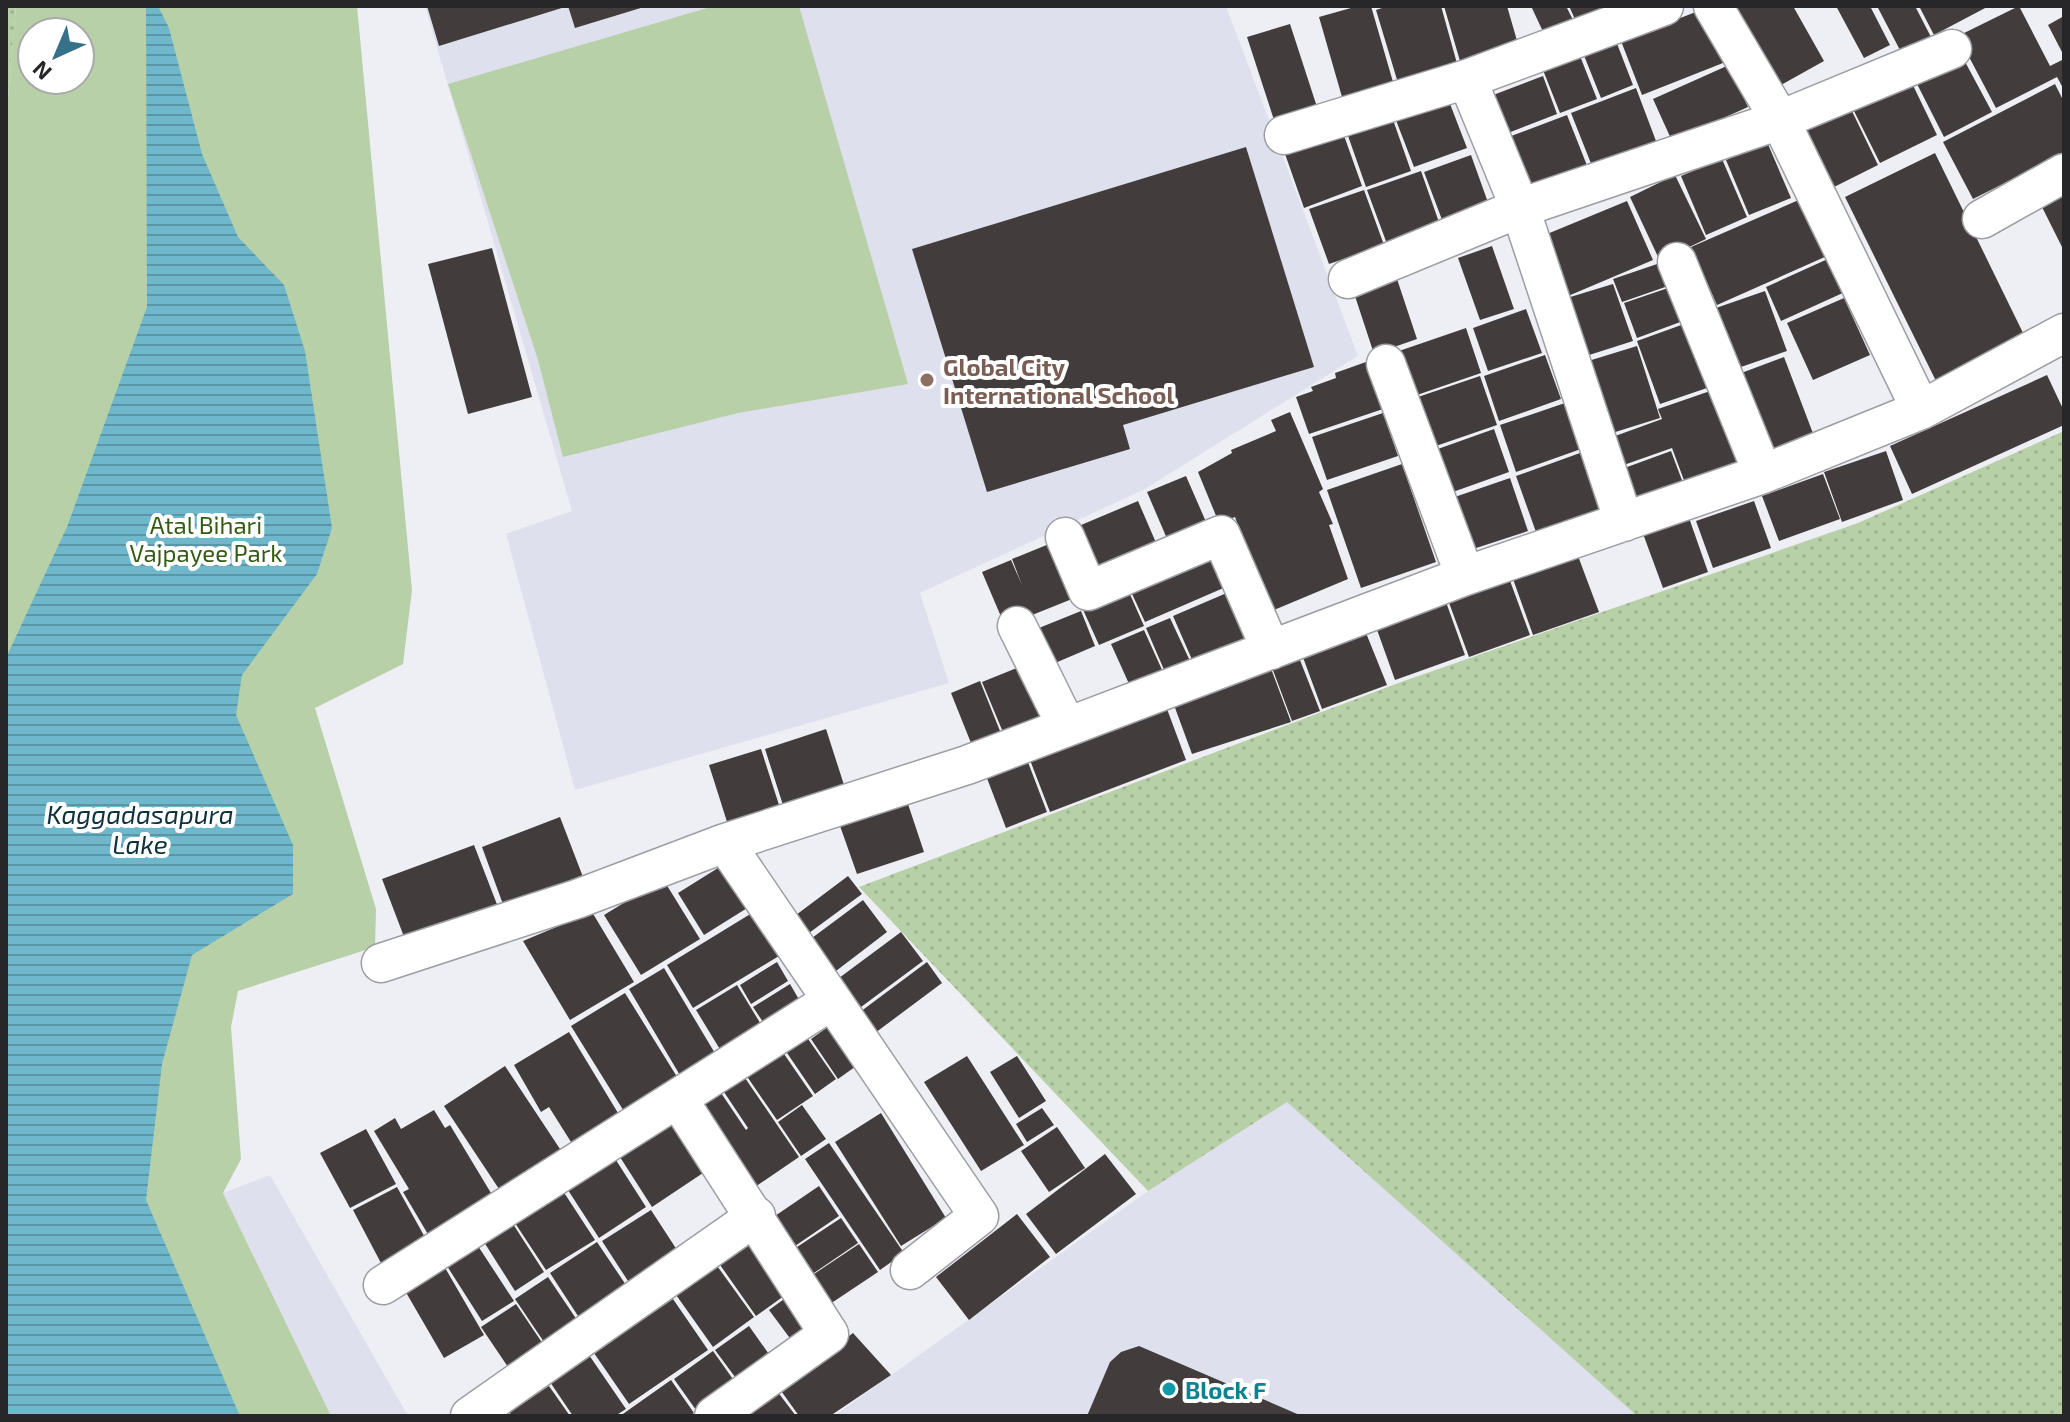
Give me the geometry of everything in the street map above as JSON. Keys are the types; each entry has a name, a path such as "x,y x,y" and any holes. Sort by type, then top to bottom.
{"street":[{"path":"1284,135 1467,79 1664,6"},
{"path":"1713,6 1780,120 1921,410"},
{"path":"1348,279 1520,208 1780,120 1952,49"},
{"path":"1467,79 1520,208 1624,522"},
{"path":"1982,219 2064,173"},
{"path":"1677,262 1763,474"},
{"path":"381,963 577,899 725,843 967,765 1465,576 1763,474 1921,410 2064,333"},
{"path":"1386,364 1465,576"},
{"path":"1065,537 1088,591 1221,535 1271,650"},
{"path":"1017,626 1067,727"},
{"path":"725,843 979,1216 910,1270"},
{"path":"383,1285 831,1001"},
{"path":"678,1099 829,1334 714,1416"},
{"path":"470,1416 756,1216"}],"shaded area":[{"name":"Global City International School","path":"425,6 1226,6 1358,356 1145,489 920,593 949,683 575,790 506,534 572,511"},
{"path":"1287,1101 1637,1416 834,1416 1148,1191"},
{"path":"270,1175 408,1416 331,1416 223,1193"}],"green space":[{"path":"6,6 16,6 6,122"},
{"name":"Atal Bihari Vajpayee Park","path":"16,6 357,6 412,590 403,664 315,708 376,909 375,947 238,991 231,1027 241,1159 223,1193 331,1416 6,1416 6,122"},
{"path":"714,6 799,6 908,384 738,413 563,457 538,360 448,84"},
{"path":"2064,431 2064,1416 1637,1416 1287,1102 1148,1191 859,887 1401,682 1858,523"}],"water":[{"name":"Kaggadasapura Lake","path":"146,6 158,6 169,28 202,154 238,237 284,285 305,351 332,528 317,574 242,675 236,715 293,845 293,894 192,955 162,1064 146,1200 240,1416 6,1416 6,658 67,527 147,307"}],"building":[{"path":"427,6 565,6 565,7 439,46"},
{"path":"568,6 644,6 644,7 575,28"},
{"path":"1358,6 1371,6 1393,82 1342,97 1319,17"},
{"path":"1388,6 1441,6 1458,67 1398,83 1376,10"},
{"path":"1444,6 1507,6 1520,51 1462,68"},
{"path":"1531,6 1566,6 1575,24 1546,38"},
{"path":"1569,6 1622,6 1578,26"},
{"path":"1736,6 1793,6 1824,61 1781,85"},
{"path":"1836,6 1870,6 1890,45 1864,58"},
{"path":"1877,6 1915,6 1931,37 1901,52"},
{"path":"1919,6 1989,6 1934,35"},
{"path":"2019,6 2050,66 2064,59 2064,90 2057,77 1996,108 1958,36"},
{"path":"1706,8 1728,61 1642,95 1621,41"},
{"path":"2064,16 2064,56 2048,25"},
{"path":"1290,24 1317,107 1274,120 1247,37"},
{"path":"1616,41 1633,85 1601,98 1583,53"},
{"path":"1580,56 1597,99 1560,113 1543,70"},
{"path":"1963,58 1992,112 1944,137 1916,82"},
{"path":"1729,65 1748,107 1672,141 1653,99"},
{"path":"1543,76 1557,114 1503,135 1488,97"},
{"path":"1909,77 1937,135 1880,163 1851,105"},
{"path":"2055,84 2064,102 2064,153 1973,199 1943,142"},
{"path":"1636,88 1656,141 1592,166 1571,113"},
{"path":"1447,96 1467,148 1414,167 1394,115"},
{"path":"1849,105 1878,165 1832,188 1802,128"},
{"path":"1567,115 1588,168 1523,193 1503,139"},
{"path":"1392,117 1411,171 1366,187 1347,133"},
{"path":"1342,130 1362,186 1304,208 1284,151"},
{"path":"1767,142 1791,198 1749,215 1726,160"},
{"path":"1246,147 1314,367 1123,425 1130,449 987,492 912,249"},
{"path":"1935,153 2026,339 1937,383 1845,197"},
{"path":"1471,155 1490,208 1444,225 1424,172"},
{"path":"1722,159 1747,217 1706,235 1681,176"},
{"path":"1421,171 1440,225 1387,244 1367,190"},
{"path":"1675,175 1706,239 1660,261 1630,197"},
{"path":"2064,187 2064,251 2038,199"},
{"path":"1364,190 1384,245 1329,264 1309,209"},
{"path":"1801,199 1827,256 1717,305 1691,247"},
{"path":"1627,201 1653,260 1561,299 1535,239"},
{"path":"1492,246 1514,309 1480,320 1458,258"},
{"path":"492,248 532,397 468,414 428,264"},
{"path":"1830,258 1845,292 1781,321 1766,287"},
{"path":"1663,262 1671,285 1622,302 1613,279"},
{"path":"1396,276 1417,339 1374,354 1353,290"},
{"path":"1613,284 1633,341 1586,356 1567,298"},
{"path":"1671,287 1683,321 1637,338 1624,303"},
{"path":"1765,291 1787,351 1738,368 1716,308"},
{"path":"1844,298 1870,355 1813,380 1787,323"},
{"path":"1526,309 1542,353 1488,371 1473,328"},
{"path":"1684,324 1707,388 1660,404 1637,341"},
{"path":"1466,328 1481,373 1414,396 1399,351"},
{"path":"1637,346 1660,418 1609,434 1585,362"},
{"path":"1545,355 1561,399 1499,421 1484,376"},
{"path":"1784,357 1814,436 1767,454 1736,375"},
{"path":"1366,362 1383,409 1309,434 1296,397 1313,391 1311,387 1336,378 1335,373"},
{"path":"2047,375 2064,411 2064,425 1912,494 1890,446"},
{"path":"1480,376 1497,425 1433,447 1415,398"},
{"path":"1713,390 1739,464 1685,483 1672,448 1618,467 1607,439 1662,419 1658,409"},
{"path":"1565,403 1581,449 1516,472 1500,425"},
{"path":"1290,412 1323,489 1319,492 1333,524 1329,525 1348,579 1274,610 1253,559 1246,562 1232,531 1239,528 1235,517 1219,523 1198,472 1232,453 1231,450 1276,431 1271,420"},
{"path":"1383,413 1398,456 1327,480 1312,437"},
{"path":"1494,429 1509,472 1450,493 1435,450"},
{"path":"1671,451 1683,483 1631,502 1619,470"},
{"path":"1886,451 1903,500 1842,522 1824,472"},
{"path":"1580,453 1600,510 1536,532 1516,476"},
{"path":"1402,464 1436,562 1361,588 1327,490"},
{"path":"1823,474 1840,519 1779,541 1762,496"},
{"path":"1186,476 1210,531 1171,548 1147,492"},
{"path":"1510,478 1528,531 1467,551 1449,499"},
{"path":"1138,501 1160,552 1097,579 1074,528"},
{"path":"1754,501 1771,548 1713,568 1696,521"},
{"path":"1688,515 1708,572 1663,588 1642,531"},
{"path":"1049,544 1072,599 1005,626 982,572 1011,560 1022,585 1012,559"},
{"path":"1217,544 1235,583 1145,622 1127,583"},
{"path":"1578,556 1599,612 1533,635 1513,579"},
{"path":"1509,578 1530,635 1469,657 1448,600"},
{"path":"1125,583 1144,626 1099,645 1080,603"},
{"path":"1236,589 1256,635 1193,662 1173,616"},
{"path":"1446,602 1465,655 1395,680 1376,627"},
{"path":"1081,611 1095,646 1048,666 1034,630"},
{"path":"1170,618 1190,661 1165,672 1146,628"},
{"path":"1364,628 1387,685 1322,709 1301,652"},
{"path":"1144,630 1163,672 1130,686 1111,644"},
{"path":"1298,655 1320,711 1292,721 1271,665"},
{"path":"1024,665 1046,721 1005,737 982,682"},
{"path":"1270,666 1291,722 1192,754 1174,705"},
{"path":"980,681 1002,736 973,748 951,693"},
{"path":"1167,709 1186,760 1050,812 1030,760"},
{"path":"826,729 844,785 783,805 765,749"},
{"path":"761,749 780,808 728,825 709,765"},
{"path":"1026,757 1047,812 1006,828 985,773"},
{"path":"907,801 924,852 857,874 839,823"},
{"path":"560,817 583,877 504,907 482,847"},
{"path":"474,845 498,907 406,942 382,879"},
{"path":"726,863 752,905 704,935 678,893"},
{"path":"848,876 862,894 809,933 796,915"},
{"path":"663,879 700,939 641,975 604,915"},
{"path":"863,900 887,932 836,971 812,938"},
{"path":"592,912 634,982 570,1020 523,941"},
{"path":"752,913 779,956 693,1008 667,965"},
{"path":"901,932 923,961 857,1010 835,981"},
{"path":"777,962 788,981 751,1004 740,985"},
{"path":"927,962 942,983 875,1033 860,1012"},
{"path":"664,968 716,1055 681,1077 629,989"},
{"path":"790,984 801,1003 765,1025 753,1007"},
{"path":"737,985 762,1026 721,1051 696,1010"},
{"path":"625,993 679,1080 625,1113 571,1026"},
{"path":"832,1024 859,1064 838,1079 811,1039"},
{"path":"569,1032 618,1113 571,1142 549,1107 541,1112 514,1065"},
{"path":"806,1036 836,1079 815,1094 785,1050"},
{"path":"782,1051 813,1096 777,1120 746,1075"},
{"path":"967,1056 1024,1145 981,1171 924,1082"},
{"path":"1017,1056 1046,1101 1019,1118 990,1072"},
{"path":"505,1066 562,1152 501,1192 444,1106"},
{"path":"743,1075 799,1157 755,1187 699,1103 719,1090 746,1130 748,1128 722,1089"},
{"path":"802,1105 826,1139 801,1156 778,1122"},
{"path":"1042,1108 1054,1125 1027,1142 1016,1124"},
{"path":"434,1110 445,1128 450,1125 494,1198 429,1236 403,1192 409,1189 374,1131 395,1118 401,1129"},
{"path":"881,1113 946,1218 901,1246 835,1142"},
{"path":"672,1119 706,1171 652,1207 618,1154"},
{"path":"1057,1127 1085,1168 1049,1192 1021,1151"},
{"path":"366,1129 396,1184 350,1208 320,1153"},
{"path":"829,1143 904,1253 880,1270 805,1159"},
{"path":"1105,1154 1136,1194 1056,1254 1026,1214"},
{"path":"614,1157 646,1207 599,1238 566,1187"},
{"path":"819,1186 839,1216 792,1248 772,1218"},
{"path":"397,1187 427,1241 382,1265 353,1210"},
{"path":"563,1191 595,1240 546,1270 515,1223"},
{"path":"651,1210 677,1250 628,1281 602,1241"},
{"path":"1017,1214 1050,1257 969,1320 936,1277"},
{"path":"841,1218 858,1243 811,1275 794,1249"},
{"path":"513,1224 544,1272 515,1291 484,1242"},
{"path":"757,1234 795,1288 756,1316 718,1262"},
{"path":"597,1242 626,1285 578,1316 550,1273"},
{"path":"859,1244 878,1272 830,1304 811,1276"},
{"path":"478,1246 514,1301 482,1321 447,1266"},
{"path":"715,1263 754,1317 713,1347 674,1292"},
{"path":"444,1266 484,1335 444,1358 404,1289"},
{"path":"548,1277 577,1320 544,1342 515,1299"},
{"path":"791,1294 814,1324 792,1341 769,1310"},
{"path":"673,1299 708,1350 629,1404 594,1353"},
{"path":"516,1304 543,1344 508,1367 481,1327"},
{"path":"749,1326 771,1357 738,1381 715,1350"},
{"path":"853,1333 891,1375 830,1416 799,1416 779,1388"},
{"name":"Block F","path":"1139,1346 1302,1416 1087,1416 1110,1362 1121,1352"},
{"path":"713,1351 735,1382 696,1410 674,1379"},
{"path":"589,1355 626,1409 615,1416 573,1416 550,1382"},
{"path":"671,1380 694,1413 689,1416 620,1416"},
{"path":"549,1386 570,1416 512,1416 509,1412"},
{"path":"777,1391 796,1416 743,1416"}],"place":[{"name":"Global City International School","path":"927,380"},
{"name":"Block F","path":"1169,1389"}]}
